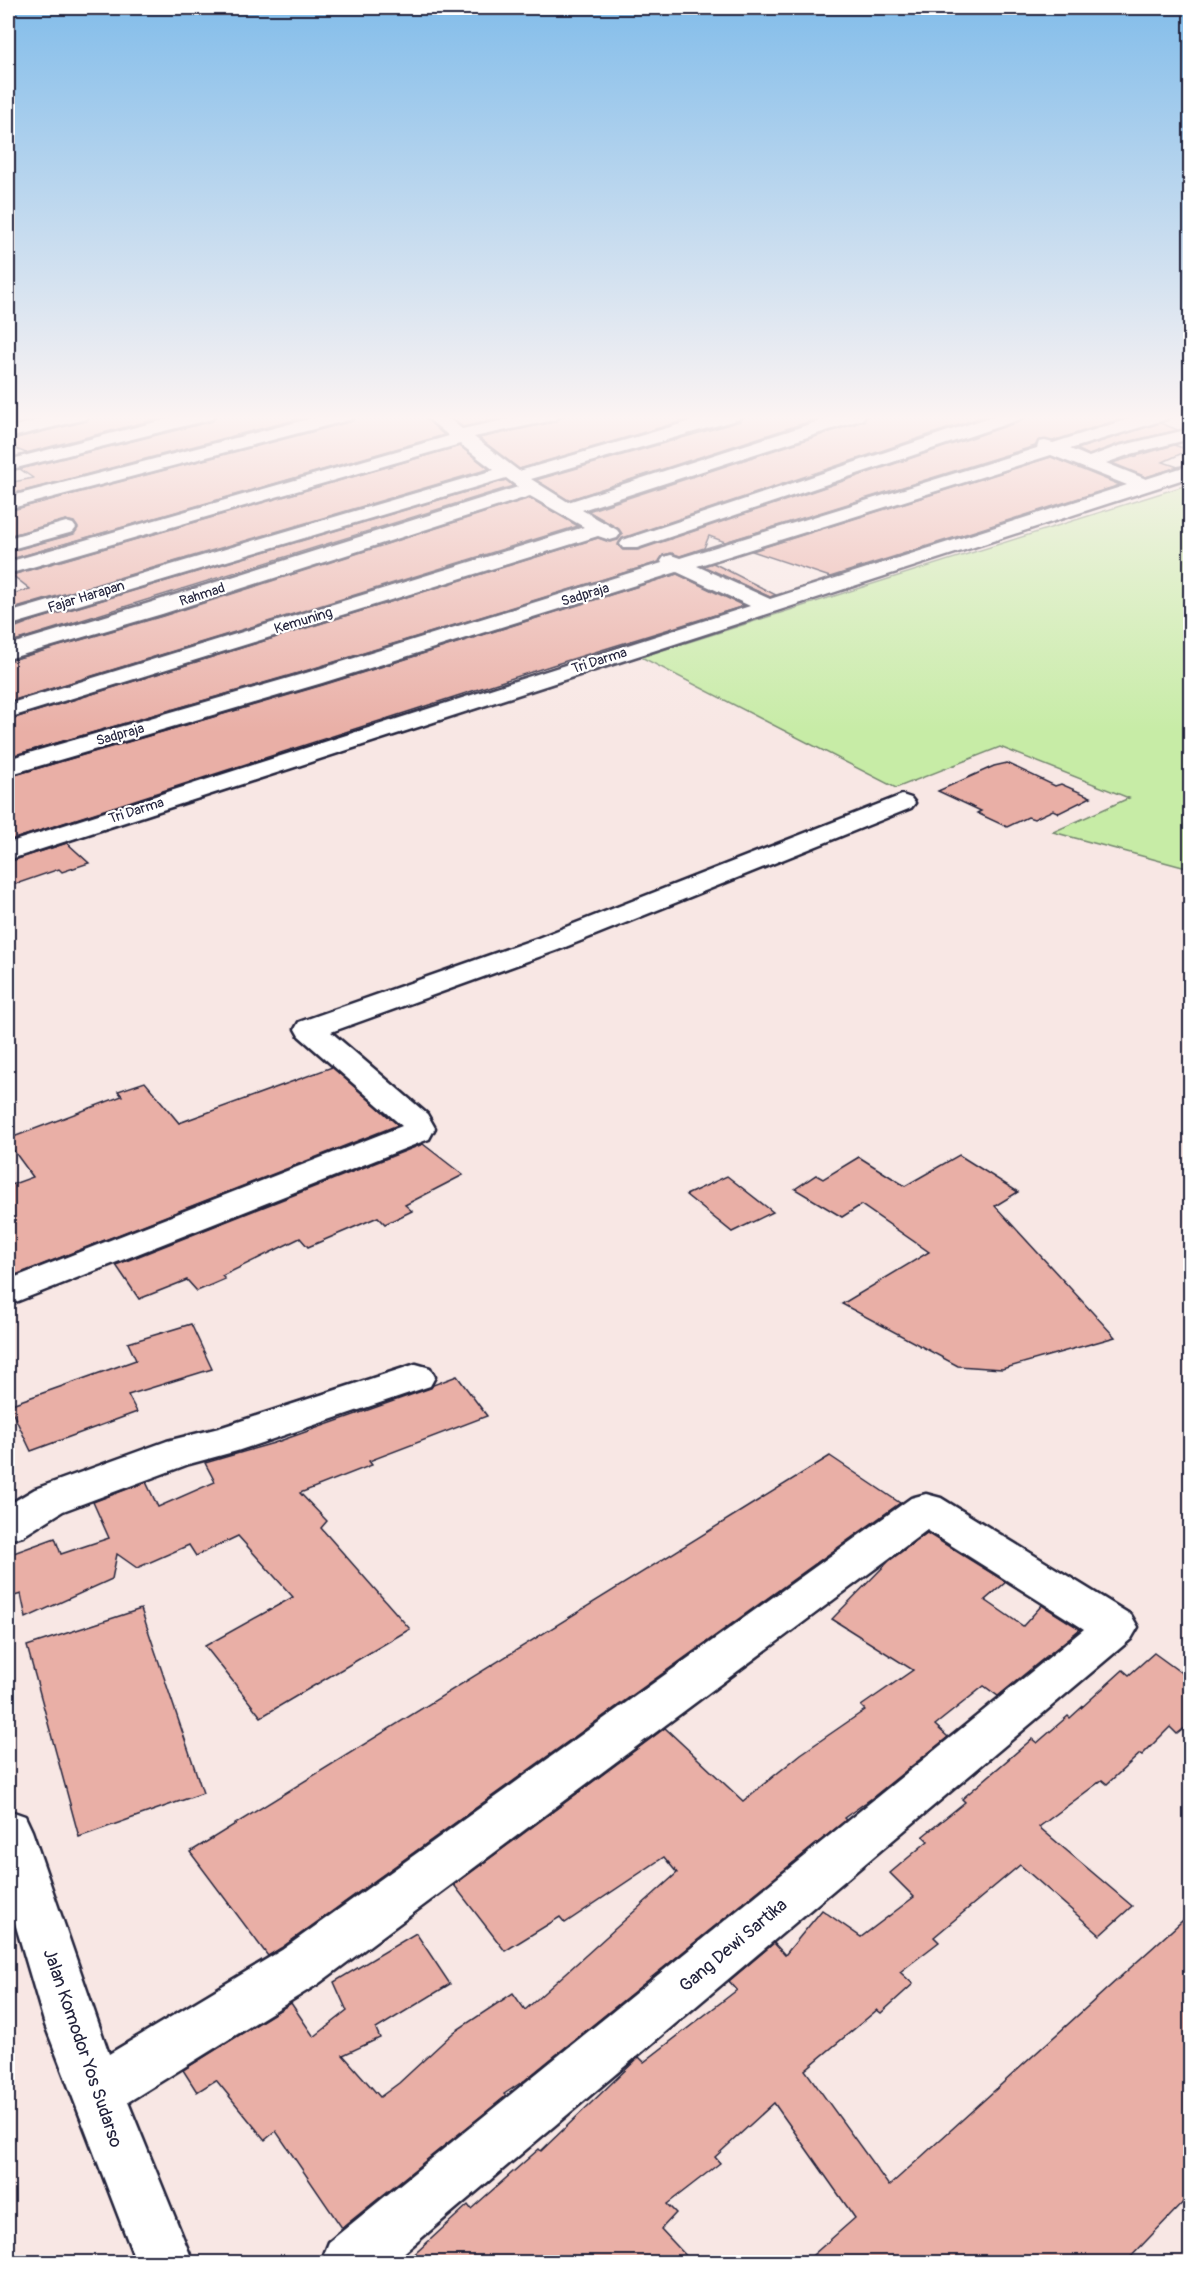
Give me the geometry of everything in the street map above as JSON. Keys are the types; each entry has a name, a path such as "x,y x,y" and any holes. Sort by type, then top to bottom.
{"street":[{"path":"8,568 157,521"},
{"name":"Fajar Harapan","path":"8,620 368,521"},
{"name":"Rahmad","path":"8,652 153,609 402,521"},
{"path":"584,521 599,530 767,606"},
{"path":"630,544 696,521"},
{"name":"Sadpraja","path":"8,766 314,678 822,521"},
{"name":"Tri Darma","path":"8,852 1032,521"},
{"path":"8,544 86,522"},
{"name":"Kemuning","path":"8,711 599,530"},
{"path":"8,1293 417,1132 419,1128 415,1121 310,1029 548,944 902,803"},
{"path":"8,1524 49,1500 181,1451 223,1442 416,1377"},
{"name":"Gang Dewi Sartika","path":"96,2091 300,1967 926,1509 1116,1627 349,2262"},
{"name":"Jalan Komodor Yos Sudarso","path":"8,1831 35,1907 71,2025 164,2262"}],"green space":[{"path":"1073,521 1190,521 1190,869 1053,832 1129,798 1000,747 896,788 641,657"}],"building":[{"path":"8,521 62,521 8,536"},
{"path":"69,521 144,521 8,560 8,552 74,534 78,528 74,522"},
{"path":"200,521 312,521 13,609 8,606 8,595 30,589 12,575"},
{"path":"368,521 401,521 8,643 8,630"},
{"path":"459,521 569,521 578,526 8,702 8,661 163,616"},
{"path":"605,521 673,521 622,538 618,545 623,550 638,550 725,521 793,521 725,542 709,536 704,548 680,556 672,553 663,555 659,562 305,671 8,757 8,720 598,538 609,542 618,540 622,534 619,529"},
{"path":"848,521 1007,521 830,577 752,551"},
{"path":"713,563 776,595 770,597 703,566"},
{"path":"677,574 744,606 553,665 8,841 8,777 323,685"},
{"path":"1007,763 1055,786 1061,784 1091,797 1059,813 1053,810 1034,819 1028,817 1007,827 977,813 981,811 938,791 994,766"},
{"path":"67,843 89,863 62,872 59,869 16,884 8,876 8,862"},
{"path":"332,1067 398,1125 8,1278 8,1186 33,1177 8,1143 8,1139 122,1096 118,1091 145,1082 179,1123"},
{"path":"423,1144 463,1175 405,1205 412,1211 385,1224 378,1217 308,1247 300,1238 222,1276 225,1279 197,1291 187,1280 139,1299 116,1265"},
{"path":"959,1155 1018,1192 995,1206 1115,1337 1002,1369 958,1366 842,1304 929,1252 861,1205 842,1217 795,1189 816,1175 823,1179 859,1157 905,1186"},
{"path":"727,1176 773,1212 732,1232 686,1195"},
{"path":"191,1324 212,1369 128,1395 137,1412 31,1451 9,1405 136,1360 128,1343"},
{"path":"457,1376 487,1416 369,1461 372,1465 300,1493 327,1521 321,1528 410,1629 261,1717 205,1646 293,1597 238,1536 196,1556 189,1545 137,1568 117,1554 112,1579 26,1618 21,1594 8,1598 8,1555 55,1538 61,1554 109,1538 93,1502 146,1482 158,1507 215,1482 205,1463 274,1443 431,1388 433,1385"},
{"path":"830,1456 900,1503 281,1948 268,1956 190,1852"},
{"path":"927,1533 1006,1582 985,1600 1023,1626 1042,1605 1080,1629 998,1696 984,1686 935,1725 948,1737 844,1818 846,1820 525,2080 504,2094 506,2096 342,2228 276,2131 265,2140 216,2080 197,2092 183,2070 291,2003 314,2037 347,2011 334,1982 416,1933 450,1984 376,2029 380,2038 343,2055 380,2097 399,2083 454,2032 513,1993 525,2010 677,1873 664,1857 565,1923 560,1917 505,1951 454,1885 665,1728 743,1801 801,1754 865,1710 861,1706 913,1670 832,1619 889,1561"},
{"path":"141,1609 203,1793 79,1837 27,1646"},
{"path":"1154,1653 1191,1680 1191,1723 1177,1734 1170,1727 1142,1755 1140,1754 1107,1784 1102,1780 1039,1827 1132,1906 1100,1935 1020,1865 934,1937 939,1942 900,1972 913,1984 881,2013 877,2010 805,2070 889,2186 1191,1913 1191,2194 1126,2262 805,2262 855,2218 774,2103 715,2157 720,2163 667,2204 676,2213 661,2229 692,2262 406,2262 468,2205 471,2209 539,2149 541,2151 639,2057 644,2062 737,1990 729,1981 774,1943 785,1955 822,1910 861,1937 914,1897 890,1873 928,1841 923,1836 965,1802 962,1799 1032,1739 1037,1743 1068,1716 1070,1718 1123,1670 1129,1675"}]}
